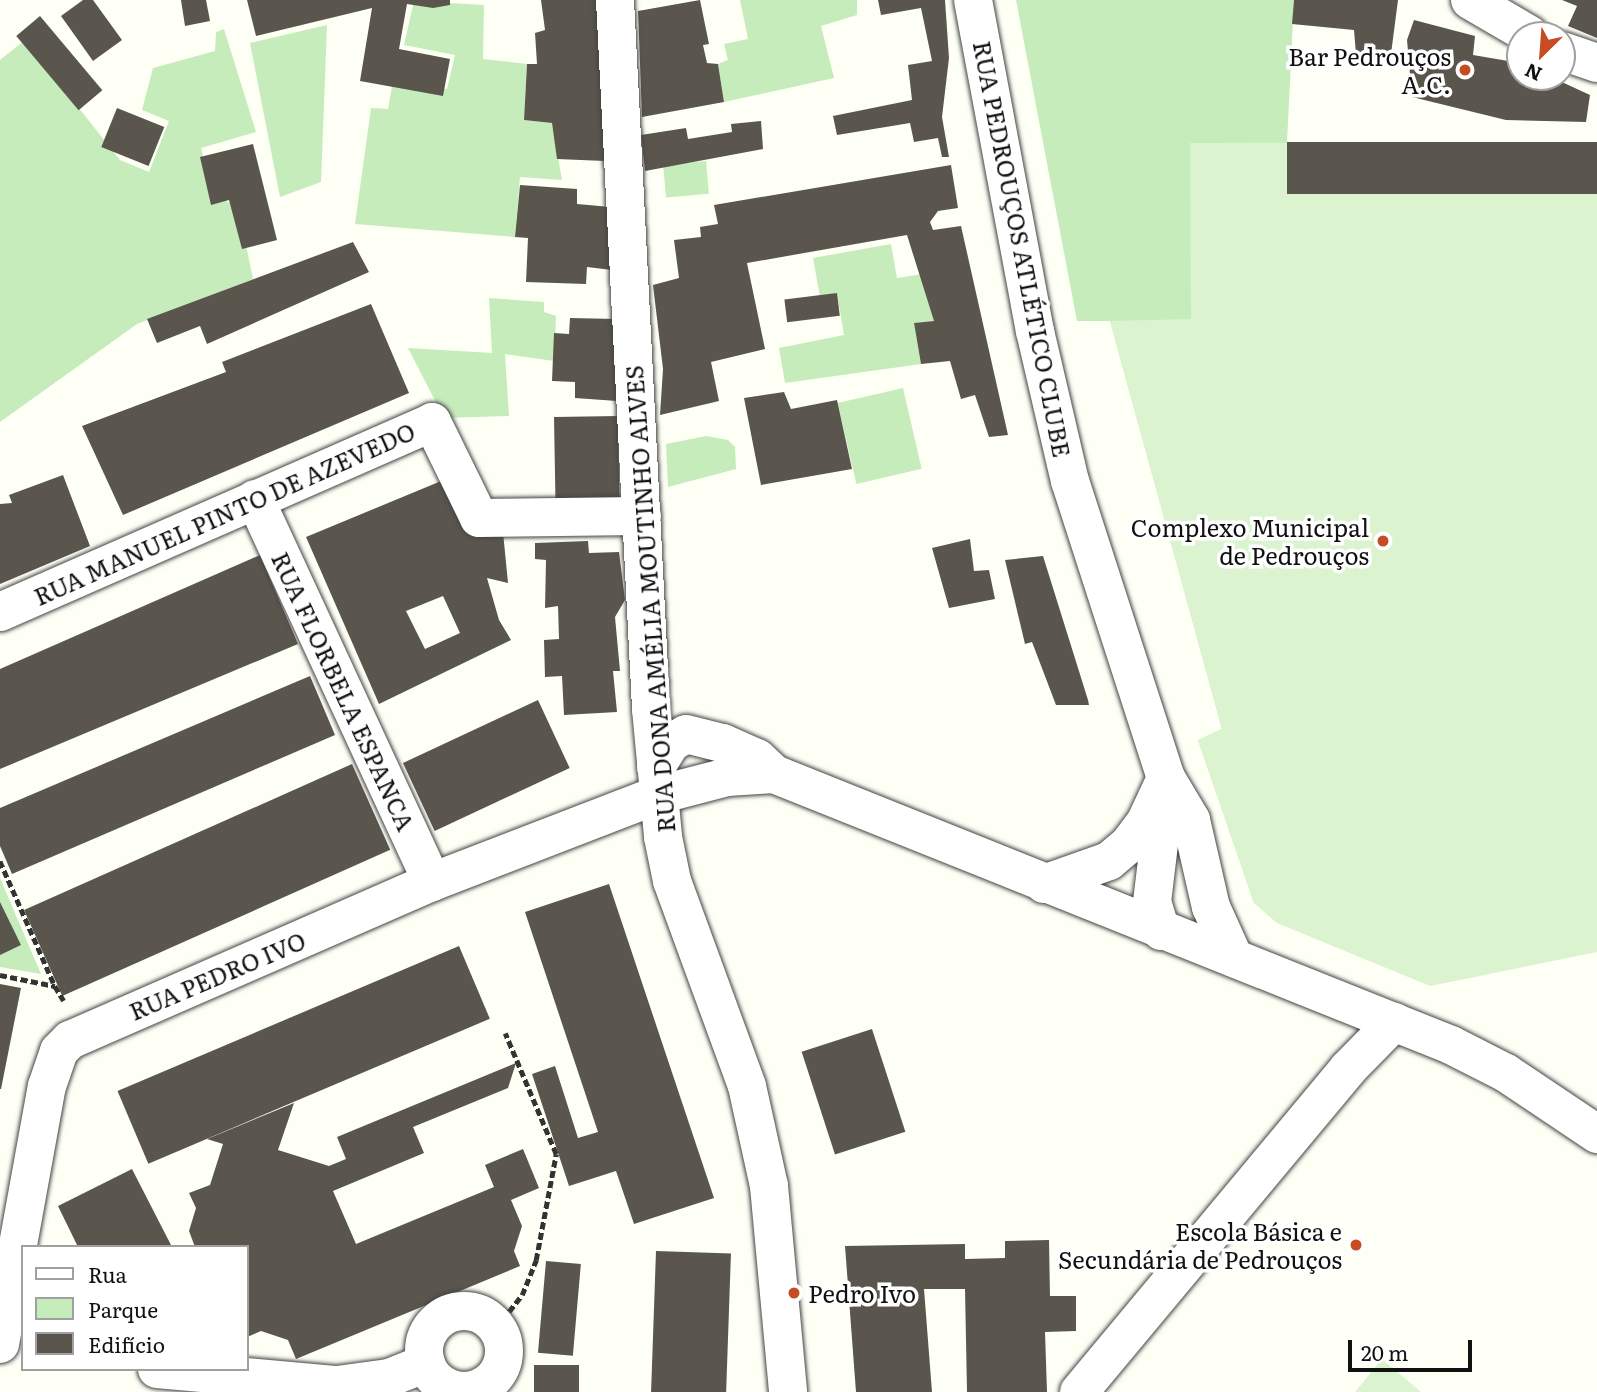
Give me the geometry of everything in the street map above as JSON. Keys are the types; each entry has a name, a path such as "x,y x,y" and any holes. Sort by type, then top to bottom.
{"street":[{"name":"RUA DONA AMÉLIA MOUTINHO ALVES","path":"615,0 657,781 672,881 747,1086 760,1146 773,1223 788,1392"},
{"name":"RUA PEDROUÇOS ATLÉTICO CLUBE","path":"973,0 1035,331 1070,481 1166,778 1191,820 1211,907 1234,958"},
{"path":"1470,0 1506,21"},
{"path":"1576,56 1597,63"},
{"name":"RUA MANUEL PINTO DE AZEVEDO","path":"0,612 432,422 479,518 642,516"},
{"name":"RUA FLORBELA ESPANCA","path":"255,499 432,882"},
{"path":"657,781 677,737 695,734 746,752 774,774 1394,1022 1506,1073 1597,1134"},
{"name":"RUA PEDRO IVO","path":"0,1344 9,1241 47,1086 58,1051 83,1031 432,882 657,781 774,774"},
{"name":"RUA PEDROUÇOS ATLÉTICO CLUBE","path":"1161,931 1152,902 1166,778"},
{"path":"1044,884 1109,861 1129,844 1145,823 1166,778"},
{"path":"1079,1392 1348,1069 1394,1022"},
{"path":"452,1313 476,1313 496,1328 504,1353 501,1367 482,1387 455,1390 442,1385 426,1363 424,1350 432,1328 452,1313"},
{"path":"0,1356 21,1357"},
{"path":"180,1371 337,1385 389,1378 426,1363"}],"path":[{"path":"0,861 55,986 83,1031"},
{"path":"0,975 55,986"},
{"path":"496,1328 522,1295 536,1260 556,1154 505,1033"}],"green space":[{"path":"740,0 857,0 857,15 821,26 834,78 724,102 718,64 728,60 724,44 748,39"},
{"path":"1016,0 1294,0 1287,142 1294,194 1319,840 1254,903 1198,740 1222,729 1110,321 1077,321"},
{"path":"414,1 484,5 483,59 527,64 524,120 552,123 562,180 520,177 515,237 355,224 371,108 388,109 393,81 447,89 455,55 404,45"},
{"path":"327,25 321,182 280,197 250,43"},
{"path":"224,29 256,132 201,148 213,196 238,206 253,279 137,324 0,422 0,60 25,40 120,160 149,172 169,121 142,110 153,68 215,51 216,32"},
{"name":"Complexo Municipal de Pedrouços","path":"1597,142 1597,952 1430,986 1277,923 1254,903 1198,740 1222,729 1110,321 1191,319 1190,143"},
{"path":"706,161 709,194 666,198 663,165"},
{"path":"891,244 897,278 923,274 934,321 914,323 921,364 785,383 779,348 844,335 837,293 820,297 813,258"},
{"path":"489,298 544,302 544,312 556,316 554,361 505,354 509,416 444,418 408,348 492,353"},
{"path":"903,388 922,469 856,484 838,403"},
{"path":"706,436 728,440 735,447 736,469 668,487 666,444"},
{"path":"0,878 41,974 0,967"},
{"path":"1382,1359 1421,1392 1355,1392"}],"building":[{"path":"83,0 93,0 122,40 93,61 61,16"},
{"path":"181,0 206,0 210,21 185,26"},
{"path":"247,0 450,0 450,5 433,8 407,4 399,49 450,59 443,96 360,81 372,8 256,36"},
{"path":"541,0 597,0 605,161 557,159 552,123 524,120 527,64 537,64 535,33 545,30"},
{"path":"700,0 709,44 703,45 707,63 718,64 724,102 642,117 638,11"},
{"path":"878,0 945,0 949,58 942,117 949,157 942,157 938,138 914,142 910,123 837,135 833,116 912,100 908,65 932,61 921,8 881,15"},
{"path":"1294,0 1398,0 1391,54 1371,48 1367,57 1356,54 1354,30 1292,24"},
{"path":"1562,0 1597,0 1597,38 1576,29 1576,21 1570,21 1577,6"},
{"path":"40,16 102,90 79,110 16,36"},
{"name":"Bar Pedrouços A.C.","path":"1414,20 1475,36 1473,55 1506,61 1506,91 1576,91 1576,89 1590,95 1586,122 1506,120 1412,97 1407,40"},
{"path":"117,108 164,127 149,166 101,147"},
{"path":"761,121 763,149 645,171 641,135 686,128 688,139 732,132 731,124"},
{"path":"1287,142 1597,142 1597,194 1287,194"},
{"path":"253,144 277,240 242,249 229,200 211,205 200,157"},
{"path":"951,165 958,208 938,211 930,222 933,230 961,226 1008,435 989,437 975,395 961,399 950,361 921,364 914,323 934,321 907,235 747,263 765,349 711,362 719,401 660,415 663,369 653,285 679,278 674,240 701,237 700,227 718,224 714,205"},
{"path":"520,185 577,189 577,204 611,207 612,270 587,267 586,284 526,282 528,238 515,237"},
{"path":"353,242 369,272 207,344 200,326 157,343 147,319"},
{"path":"837,293 840,316 787,322 784,299"},
{"path":"371,304 409,393 123,515 82,426 226,372 222,362"},
{"path":"570,318 617,319 617,401 575,398 575,382 552,381 554,333 569,334"},
{"path":"784,392 791,409 837,400 852,469 761,485 744,398"},
{"path":"618,416 619,501 555,502 554,417"},
{"path":"63,475 90,546 0,584 0,504 12,503 9,495"},
{"path":"446,479 503,532 508,583 487,578 499,620 511,640 379,704 306,537","holes":["443,596 460,633 425,649 406,611"]},
{"path":"970,539 974,571 989,570 995,599 949,608 932,548"},
{"path":"588,541 589,553 619,552 625,600 615,617 620,671 613,671 617,712 564,715 562,676 545,677 544,640 559,639 558,606 545,608 546,560 535,559 535,543"},
{"path":"260,555 298,644 0,769 0,669"},
{"path":"1043,556 1089,705 1056,705 1032,642 1025,644 1005,560"},
{"path":"310,676 335,735 12,874 0,846 0,808"},
{"path":"538,700 570,768 435,831 403,763"},
{"path":"352,764 390,850 62,996 24,910"},
{"path":"609,884 714,1198 634,1224 616,1171 569,1186 532,1074 555,1066 578,1138 598,1132 525,912"},
{"path":"0,902 21,945 0,955"},
{"path":"459,946 490,1019 148,1164 117,1091"},
{"path":"0,984 21,988 1,1089 0,1089"},
{"path":"872,1029 905,1132 835,1155 802,1052"},
{"path":"516,1063 508,1088 413,1127 424,1153 333,1191 356,1244 494,1187 485,1165 523,1149 539,1188 511,1200 522,1226 514,1251 520,1266 296,1359 288,1340 261,1331 248,1337 248,1245 194,1245 189,1231 196,1208 189,1193 210,1185 223,1144 207,1139 294,1103 278,1150 329,1166 346,1159 337,1137"},
{"path":"132,1169 171,1245 77,1245 58,1206"},
{"path":"1049,1240 1050,1296 1076,1296 1076,1331 1045,1332 1047,1392 967,1392 965,1289 924,1289 932,1392 856,1392 845,1246 965,1244 965,1259 1005,1258 1005,1241"},
{"path":"656,1251 731,1254 726,1392 651,1392"},
{"path":"546,1261 581,1264 573,1356 538,1353"},
{"path":"534,1365 579,1365 579,1392 534,1392"}],"place":[{"name":"Bar Pedrouços A.C.","path":"1465,70"},
{"name":"Complexo Municipal de Pedrouços","path":"1383,541"},
{"name":"Escola Básica e Secundária de Pedrouços","path":"1356,1245"},
{"name":"Pedro Ivo","path":"794,1293"}]}
